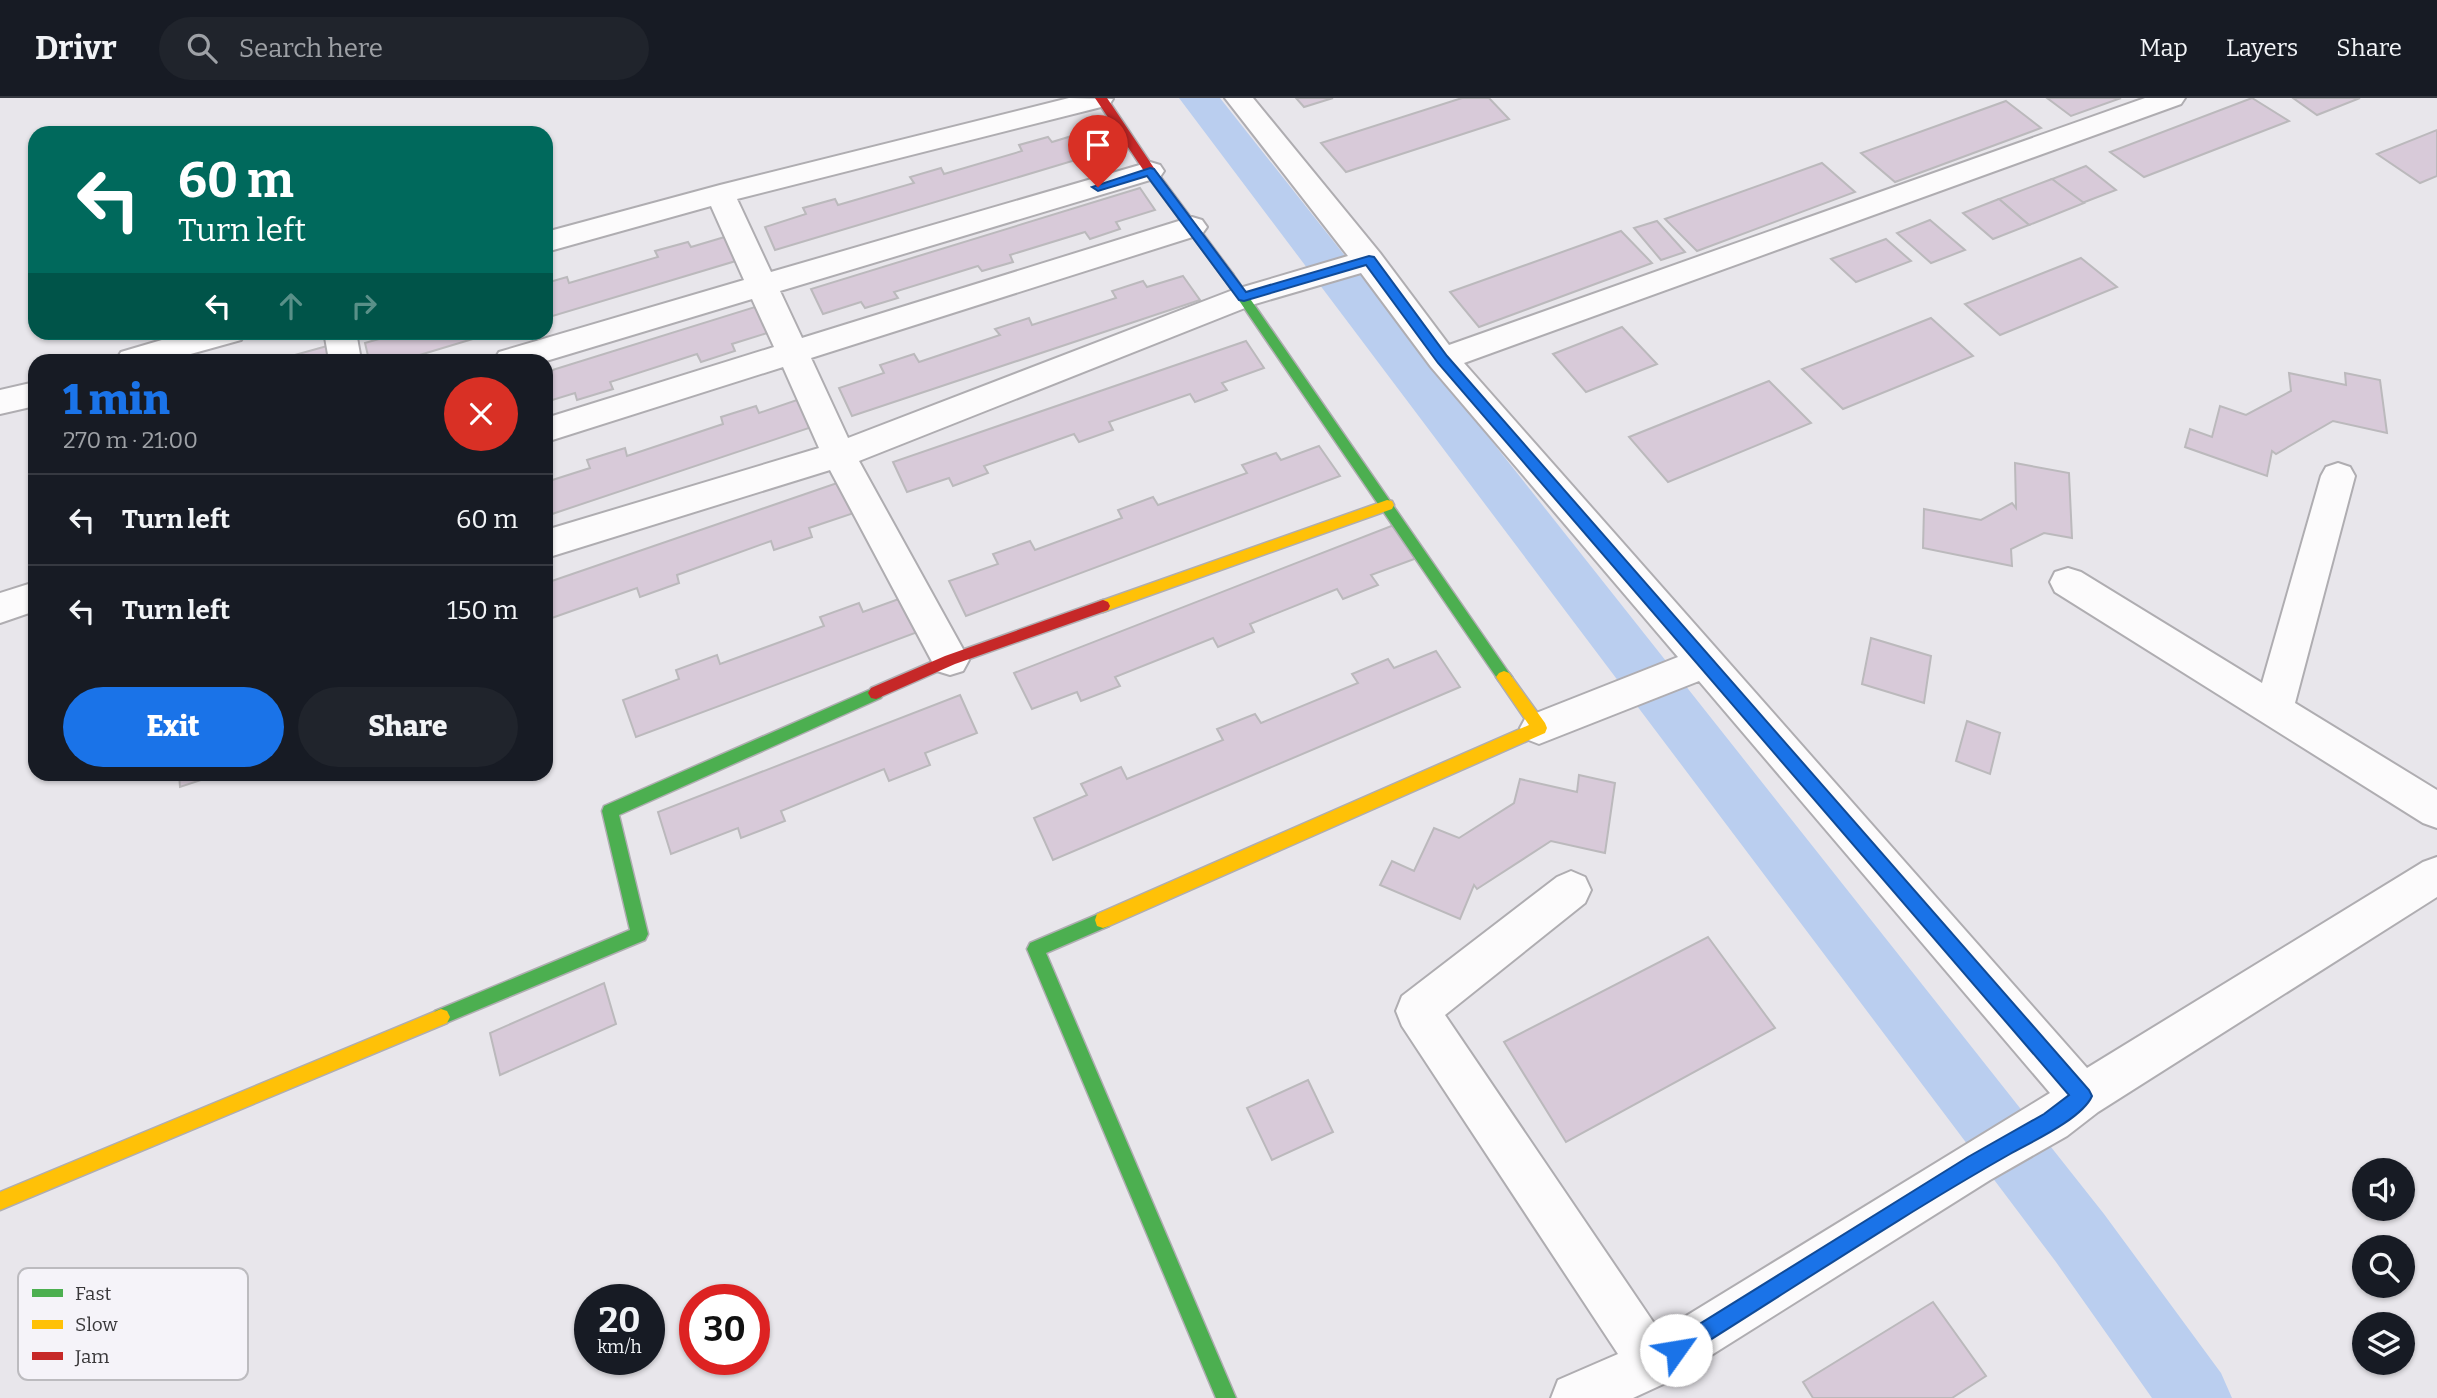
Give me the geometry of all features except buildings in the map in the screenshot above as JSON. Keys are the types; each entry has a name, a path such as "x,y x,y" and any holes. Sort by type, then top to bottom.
{"street":[{"path":"553,240 720,194 1100,98 1150,172 1192,227 1255,293 1387,505 1539,728"},
{"path":"1239,98 1319,201 1357,264 1706,662 2067,1108"},
{"path":"1442,359 2171,98"},
{"path":"531,354 1150,172"},
{"path":"720,194 839,454 950,660"},
{"path":"553,428 1192,227"},
{"path":"553,542 839,454 1255,293 1357,264"},
{"path":"153,354 202,340"},
{"path":"0,402 28,396"},
{"path":"2274,709 2338,477"},
{"path":"0,1201 639,934 610,811 950,660 1387,505"},
{"path":"2068,582 2437,811"},
{"path":"0,608 28,598"},
{"path":"1226,1398 1036,949 1539,728 1706,662"},
{"path":"1576,1398 1653,1364 2437,875"},
{"path":"1571,890 1417,1011 1653,1364"}],"waterway":[{"path":"1199,98 2080,1238 2196,1398"}],"traffic: fast":[{"path":"1229,277 1504,677"},
{"path":"441,1017 639,934 610,811 876,693"},
{"path":"1103,920 1036,949 1226,1398"}],"traffic: slow":[{"path":"1103,606 1387,505"},
{"path":"1103,920 1539,728 1504,677"},
{"path":"0,1201 441,1017"}],"traffic: jam":[{"path":"1101,98 1150,171 1229,277"},
{"path":"876,693 950,660 1103,606"}],"route":[{"path":"1098,187 1150,172 1244,297 1369,260 1442,359 2082,1096 2051,1120 1975,1164 1676,1350"}]}
